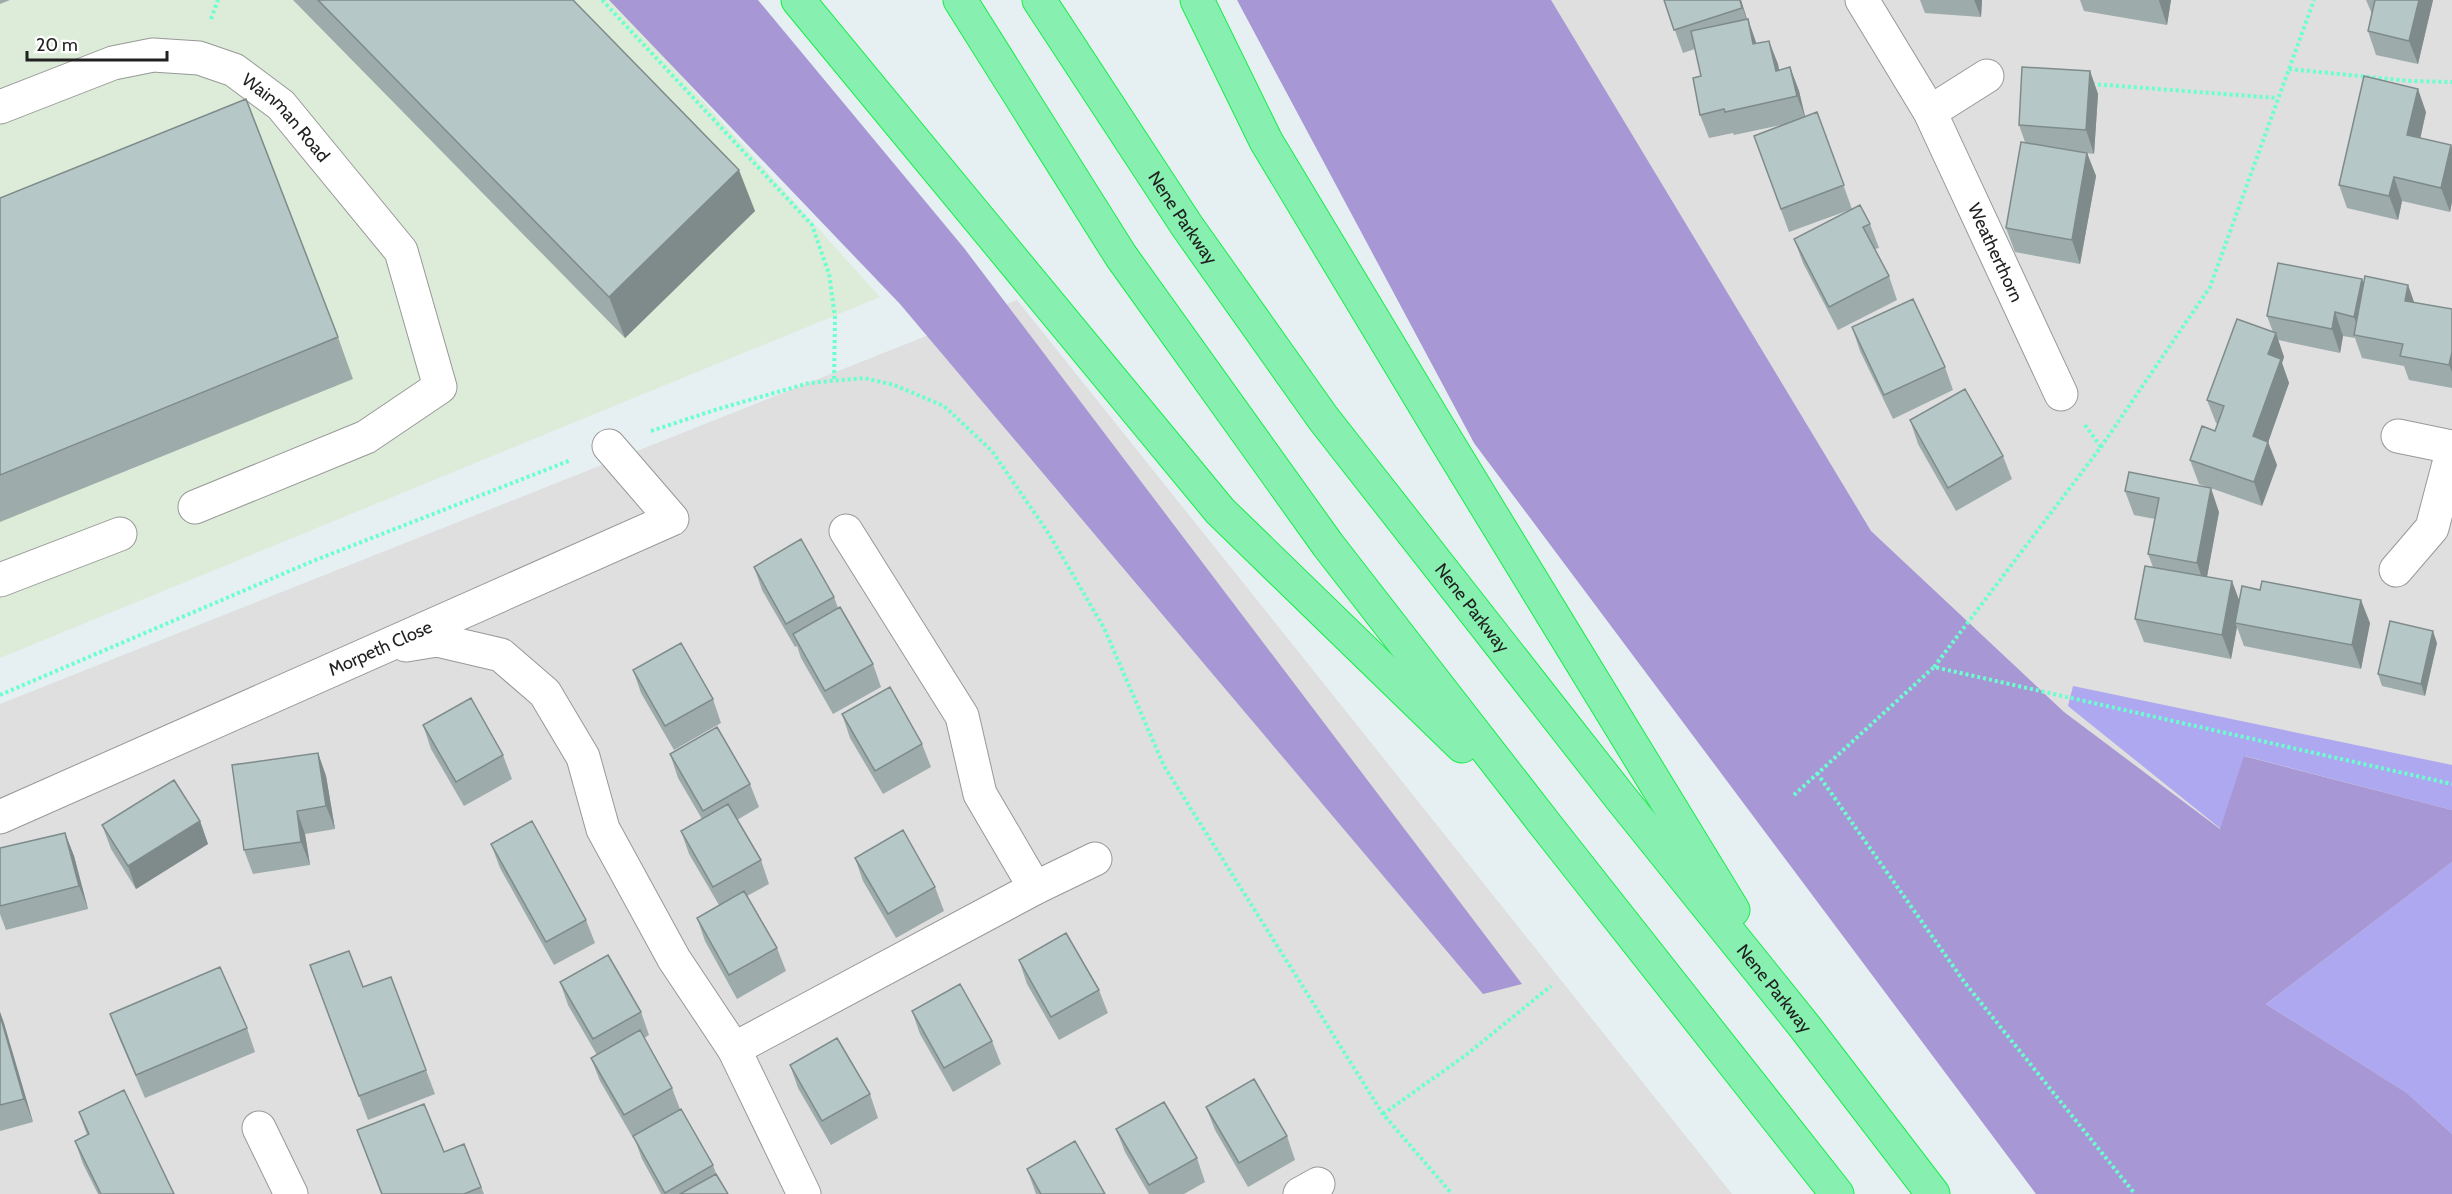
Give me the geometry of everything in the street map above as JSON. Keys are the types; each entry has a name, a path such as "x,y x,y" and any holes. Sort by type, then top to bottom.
{"highway":[{"path":"798,0 1220,511 1548,828"},
{"path":"960,0 1121,256 1328,545 1837,1194"},
{"name":"Nene Parkway","path":"1039,0 1187,226 1323,418 1805,1028 1933,1194"},
{"path":"1197,0 1266,141 1805,1028"}],"street":[{"name":"Weatherthorn","path":"1862,0 1930,112 2061,394"},
{"name":"Wainman Road","path":"0,107 113,63 153,55 199,58 234,70 281,105 401,252 440,387 366,437 195,507"},
{"path":"1930,112 1987,76"},
{"path":"2398,436 2452,447"},
{"name":"Morpeth Close","path":"0,817 672,519 594,451"},
{"path":"2396,570 2432,528 2452,452"},
{"path":"846,531 962,716 980,794 1035,888"},
{"path":"0,580 120,534"},
{"path":"380,649 437,640 501,655 545,693 583,757 603,829 674,959 734,1048 804,1194"},
{"path":"734,1048 1035,888 1095,859"},
{"path":"259,1128 291,1194"}],"path":[{"path":"602,0 812,225 829,274 835,317 834,382"},
{"path":"1794,795 1935,667 2101,447 2210,287 2314,0"},
{"path":"2289,69 2410,81 2452,82"},
{"path":"2091,84 2277,98"},
{"path":"647,432 809,383 864,378 920,394 944,406 992,451 1049,534 1104,628 1164,766 1383,1114 1452,1194"},
{"path":"0,695 313,561 594,451"},
{"path":"1935,667 2452,784"},
{"path":"1817,774 1965,982 2134,1194"},
{"path":"1383,1114 1466,1055 1551,986"}],"shaded area":[{"path":"0,0 612,0 880,297 0,658"},
{"path":"609,0 758,0 964,248 1522,984 1483,994 900,304"},
{"path":"1237,0 1551,0 1871,531 2064,712 2220,829 2244,756 2452,810 2452,862 2266,1004 2407,1093 2452,1134 2452,1194 2036,1194 1474,443"},
{"path":"1401,0 2452,0 2452,1194"},
{"path":"1017,300 1732,1194 0,1194 0,704"},
{"path":"2073,686 2452,765 2452,810 2245,756 2221,829 2068,706"},
{"path":"2452,862 2452,1134 2407,1093 2266,1004"}],"building":[{"path":"318,0 573,0 739,170 609,297"},
{"path":"1664,0 1740,0 1742,8 1674,30"},
{"path":"2375,0 2419,0 2409,41 2368,31"},
{"path":"1748,19 1753,44 1769,41 1776,71 1790,67 1797,96 1725,112 1724,109 1700,115 1693,78 1701,76 1691,31"},
{"path":"2022,67 2090,71 2086,130 2019,125"},
{"path":"2364,76 2418,89 2407,135 2451,145 2441,188 2394,177 2389,196 2339,185"},
{"path":"246,99 338,337 0,475 0,198"},
{"path":"1817,112 1844,185 1781,209 1754,136"},
{"path":"2021,142 2087,153 2072,240 2006,228"},
{"path":"1860,205 1870,224 1863,227 1889,276 1829,307 1794,239"},
{"path":"2278,263 2362,279 2354,317 2335,312 2332,329 2267,316"},
{"path":"2365,276 2408,285 2405,301 2452,309 2452,352 2449,365 2400,356 2403,344 2354,335"},
{"path":"1913,299 1945,367 1884,395 1852,327"},
{"path":"2237,319 2276,333 2268,354 2281,359 2253,436 2268,442 2254,482 2190,460 2202,426 2215,431 2224,406 2207,400"},
{"path":"1965,389 2003,456 1948,488 1910,420"},
{"path":"2129,472 2211,488 2197,563 2148,554 2159,498 2125,491"},
{"path":"801,539 834,597 786,624 754,567"},
{"path":"2145,566 2232,581 2222,635 2135,619"},
{"path":"2262,581 2361,600 2352,645 2235,623 2242,586 2260,590"},
{"path":"840,607 873,664 825,691 793,634"},
{"path":"2390,621 2433,631 2421,684 2378,674"},
{"path":"681,643 713,699 665,726 633,670"},
{"path":"890,687 922,744 875,771 842,714"},
{"path":"471,698 503,755 456,782 423,725"},
{"path":"717,727 750,784 703,811 670,754"},
{"path":"318,753 326,806 297,811 301,842 244,850 232,765"},
{"path":"174,780 200,821 128,866 102,825"},
{"path":"728,804 761,860 713,887 681,831"},
{"path":"532,821 586,920 546,942 491,844"},
{"path":"903,830 935,887 888,914 855,858"},
{"path":"65,833 79,886 0,906 0,848"},
{"path":"744,891 777,948 729,975 697,918"},
{"path":"1066,933 1099,990 1051,1017 1019,960"},
{"path":"349,951 363,987 391,977 426,1070 359,1096 310,965"},
{"path":"608,955 641,1012 593,1039 560,982"},
{"path":"220,967 247,1028 136,1075 110,1014"},
{"path":"960,984 992,1041 944,1068 912,1011"},
{"path":"0,1015 24,1099 0,1105"},
{"path":"640,1030 672,1088 624,1115 591,1058"},
{"path":"837,1038 870,1094 822,1121 790,1065"},
{"path":"1254,1079 1287,1136 1239,1163 1206,1107"},
{"path":"124,1090 174,1194 101,1194 75,1141 89,1134 79,1112"},
{"path":"1164,1102 1197,1158 1149,1185 1116,1129"},
{"path":"424,1104 444,1152 464,1144 481,1187 464,1194 382,1194 357,1130"},
{"path":"681,1109 713,1165 665,1193 633,1136"},
{"path":"1075,1141 1105,1194 1041,1194 1027,1169"},
{"path":"716,1174 728,1194 680,1194"}]}
